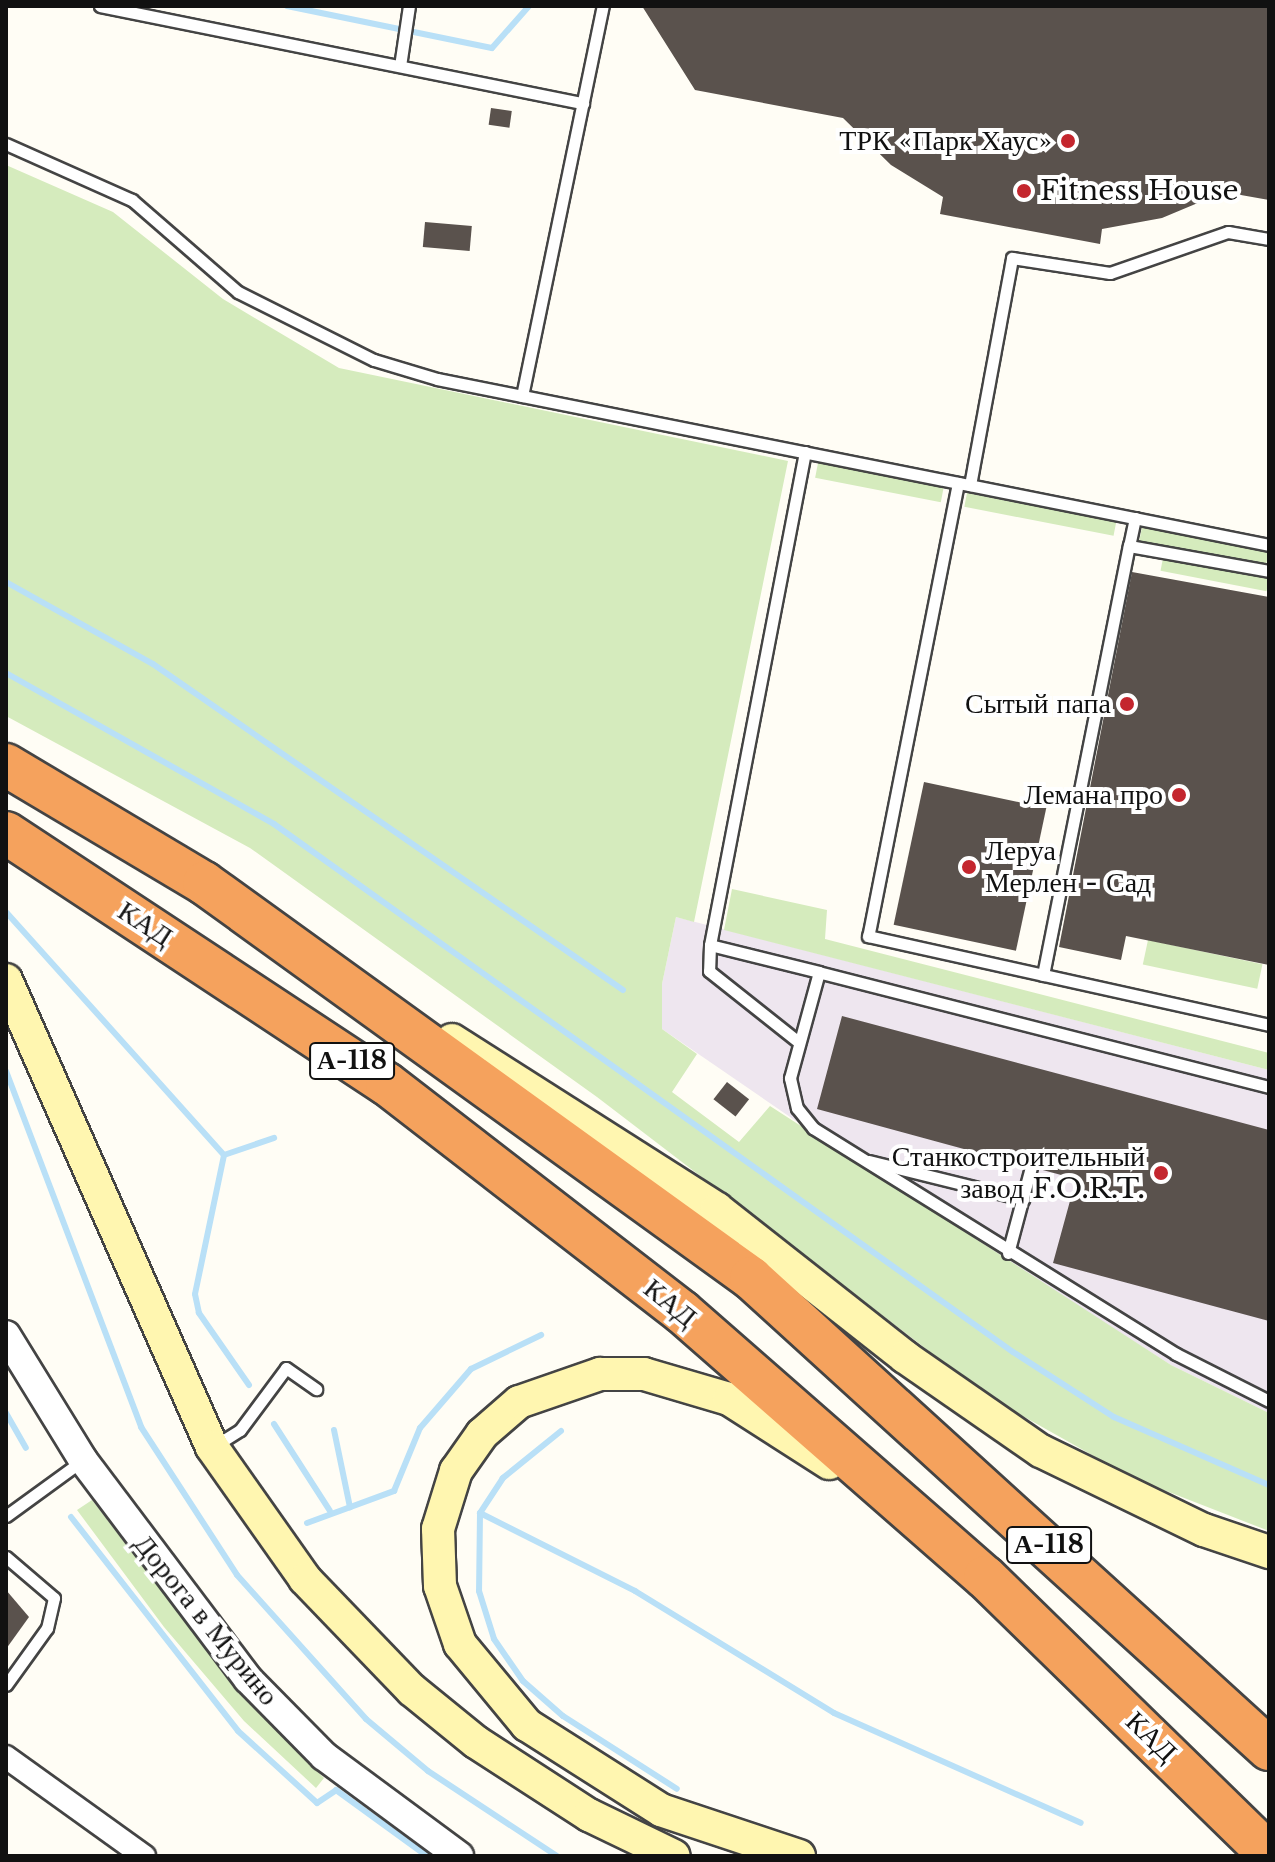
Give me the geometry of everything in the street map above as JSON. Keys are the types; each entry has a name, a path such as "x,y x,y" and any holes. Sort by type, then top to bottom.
{"highway":[{"name":"А-118","path":"6,765 204,883 315,959 751,1278 1269,1749"},
{"name":"КАД","path":"6,833 387,1084 682,1312 985,1577 1269,1854"}],"main road":[{"path":"315,959 717,1209 905,1357 1041,1451 1204,1530 1269,1552"},
{"path":"6,980 53,1073 164,1351 212,1447 305,1579 412,1690 530,1781 674,1856"},
{"path":"799,1856 661,1810 551,1745 506,1705 460,1644 440,1586 438,1529 456,1471 519,1402 555,1385 600,1374 686,1382 787,1433 985,1577"}],"street":[{"name":"Дорога в Мурино","path":"6,1335 83,1460 248,1679 324,1756 459,1856"},
{"path":"6,1757 144,1856"}],"lane":[{"path":"100,6 135,9 583,103"},
{"path":"522,396 603,6"},
{"path":"400,66 409,9"},
{"path":"6,144 132,200 238,292 334,345 437,379 1269,545"},
{"path":"1269,239 1228,232 1110,273 1012,258 868,936 1269,1025"},
{"path":"796,1040 709,971 710,945 805,452"},
{"path":"1043,975 1135,518"},
{"path":"1129,546 1269,571"},
{"path":"710,945 1269,1087"},
{"path":"819,972 796,1040 790,1078 797,1108 813,1128 1008,1253 1269,1401"},
{"path":"860,1159 1023,1199"},
{"path":"1008,1253 1031,1167"},
{"path":"212,1447 240,1430 286,1368 316,1389"},
{"path":"6,1516 83,1460"},
{"path":"6,1557 54,1598 47,1628 6,1685"}],"shaded area":[{"path":"676,917 1269,1070 1269,1413 1171,1365 917,1204 662,1029 662,984"}],"green space":[{"path":"6,165 113,212 223,299 339,368 788,461 694,922 676,917 662,984 662,1029 697,1054 672,1092 739,1142 770,1106 1171,1365 1269,1413 1269,1531 1133,1478 989,1397 597,1097 250,848 6,716"},
{"path":"818,463 944,487 941,502 815,478"},
{"path":"967,493 1116,522 1114,536 964,507"},
{"path":"1142,527 1269,552 1266,565 1139,541"},
{"path":"1163,558 1269,579 1267,591 1161,571"},
{"path":"732,889 827,910 825,939 1269,1053 1269,1070 724,930"},
{"path":"1148,940 1262,964 1257,989 1143,964"},
{"path":"92,1500 242,1696 324,1778 316,1788 244,1721 164,1627 77,1510"}],"building":[{"name":"ТРК «Парк Хаус»","path":"642,6 1269,6 1269,200 1224,192 1162,218 1102,229 1100,244 940,214 943,197 891,165 843,118 695,90"},
{"path":"491,108 512,111 509,128 489,125"},
{"path":"425,222 472,226 470,251 423,247"},
{"name":"Лемана про","path":"1132,572 1269,597 1269,965 1126,936 1121,960 1059,947"},
{"name":"Леруа Мерлен - Сад","path":"924,782 1046,808 1016,951 894,925"},
{"name":"Станкостроительный завод F.O.R.T.","path":"842,1016 1269,1130 1269,1321 1053,1263 1076,1179 1039,1169 1034,1159 1023,1165 817,1109"},
{"path":"727,1082 749,1099 736,1117 713,1099"},
{"path":"6,1590 29,1617 6,1649"}],"waterway":[{"path":"287,6 492,48 529,6"},
{"path":"6,582 153,664 623,990"},
{"path":"6,673 274,824 1013,1352 1114,1417 1269,1485"},
{"path":"6,912 224,1155"},
{"path":"6,1071 141,1427 237,1575 366,1719 428,1771 557,1856"},
{"path":"249,1385 199,1313 195,1294 224,1155 274,1138"},
{"path":"307,1523 394,1491 420,1428 471,1369 541,1335"},
{"path":"6,1413 26,1448"},
{"path":"274,1424 330,1511"},
{"path":"334,1430 350,1507"},
{"path":"561,1431 503,1478 480,1513 479,1591 494,1639 523,1681 563,1716 677,1789"},
{"path":"480,1513 635,1591 834,1713 1081,1823"},
{"path":"71,1517 238,1731 317,1803 336,1790 427,1856"}],"place":[{"name":"ТРК «Парк Хаус»","path":"1068,141"},
{"name":"Fitness House","path":"1024,191"},
{"name":"Сытый папа","path":"1127,704"},
{"name":"Лемана про","path":"1179,795"},
{"name":"Леруа Мерлен - Сад","path":"969,867"},
{"name":"Станкостроительный завод F.O.R.T.","path":"1161,1173"}]}
